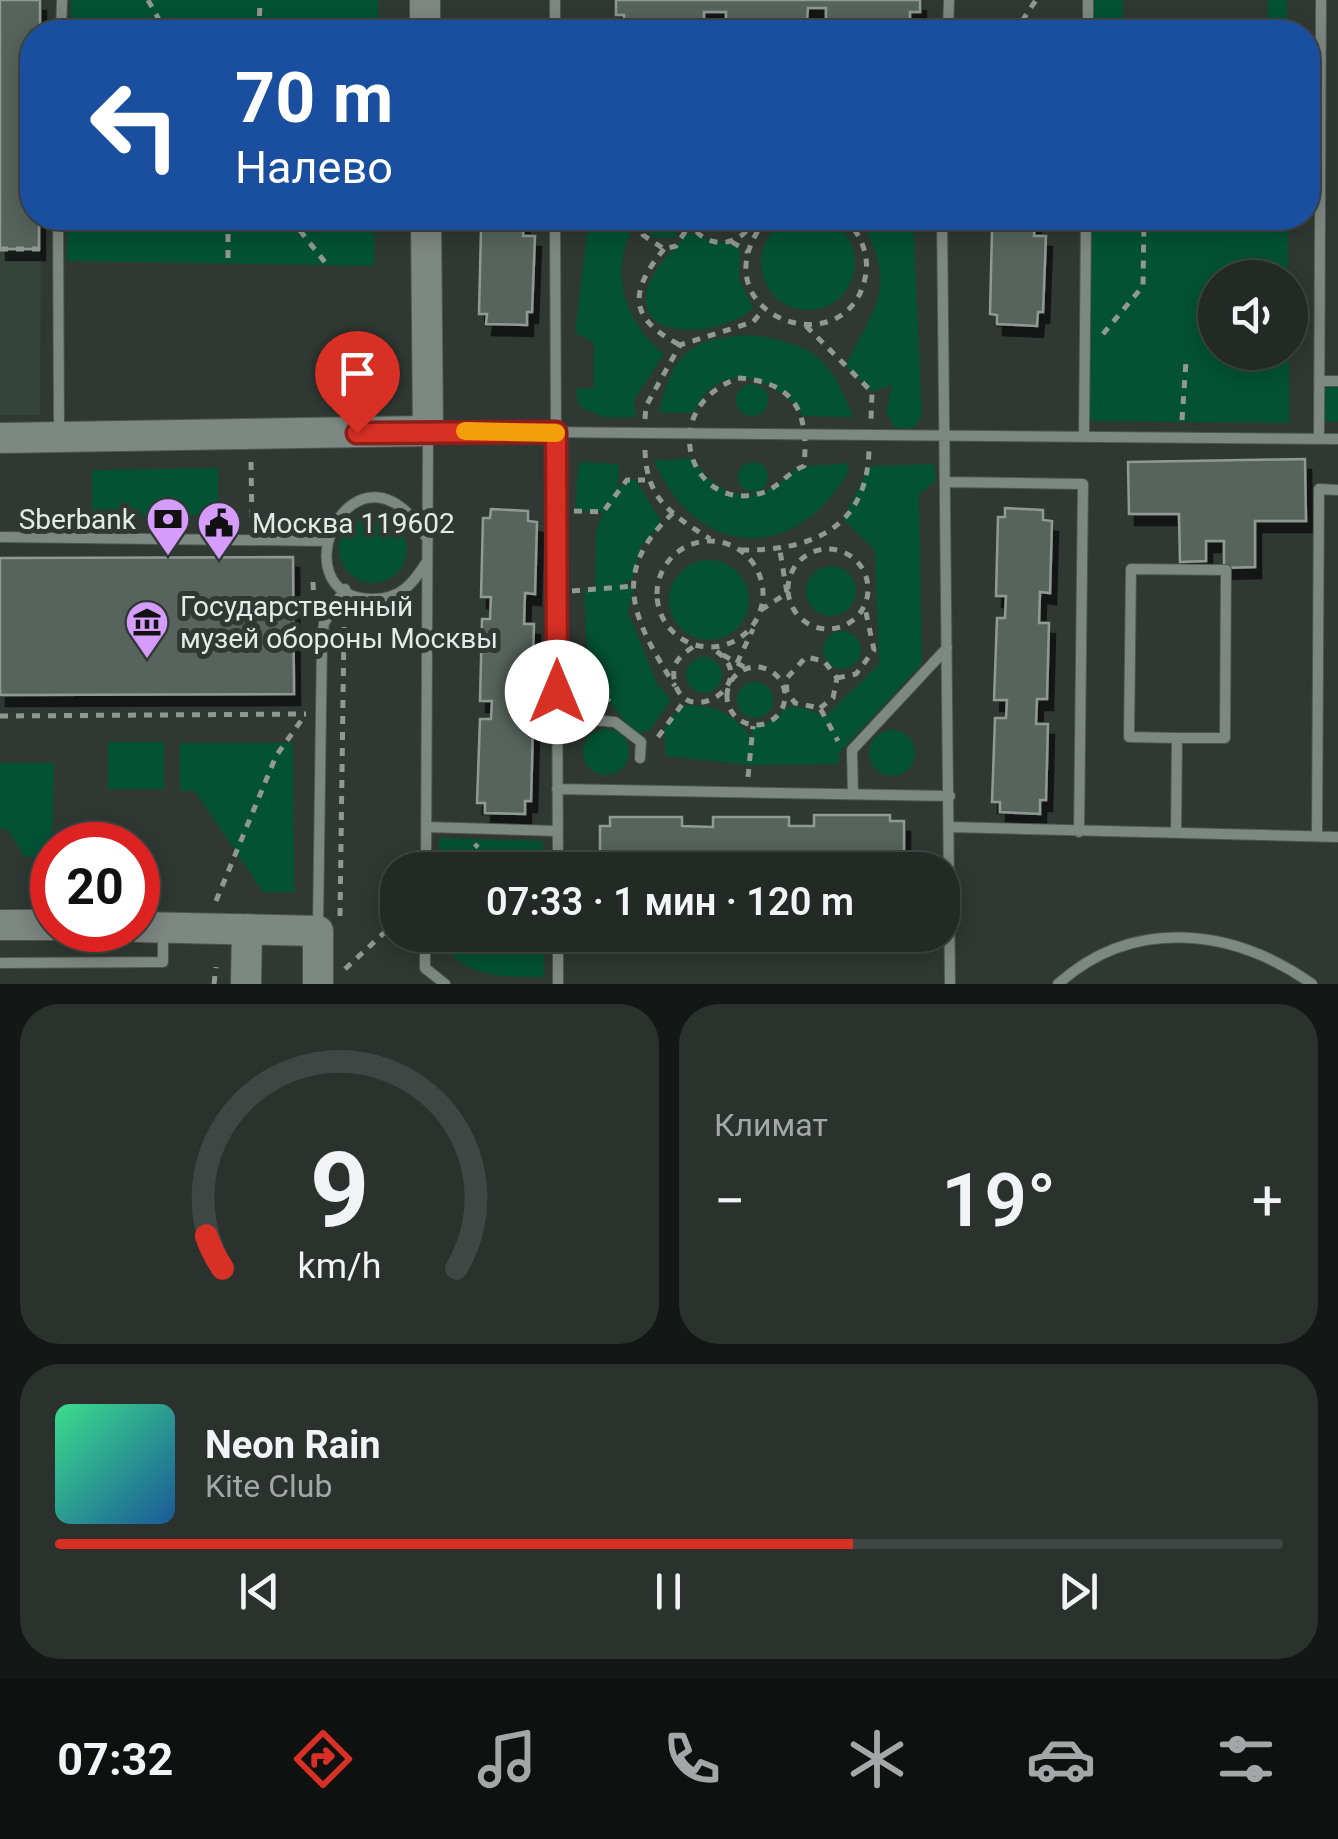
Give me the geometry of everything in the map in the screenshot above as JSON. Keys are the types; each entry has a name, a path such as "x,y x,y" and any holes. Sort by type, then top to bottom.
{"street":[{"path":"0,438 428,432 426,230"},
{"path":"0,925 30,926"},
{"path":"160,927 329,926 318,984"},
{"path":"246,984 247,929"}],"lane":[{"path":"1320,190 1321,0"},
{"path":"58,230 59,437"},
{"path":"555,230 558,852"},
{"path":"942,230 948,852"},
{"path":"1084,437 1086,230"},
{"path":"1319,439 1320,230"},
{"path":"1319,381 1338,380"},
{"path":"426,852 428,432 1338,439"},
{"path":"946,482 1083,484 1079,832"},
{"path":"1317,836 1319,489 1338,490"},
{"path":"426,538 412,514 388,500 362,500 339,513 326,541 326,563 345,589 362,599 389,599 412,586 426,562"},
{"path":"0,537 326,541"},
{"path":"1131,569 1226,570 1225,738 1177,738 1129,737 1131,569"},
{"path":"329,926 320,694 324,626 345,589"},
{"path":"853,794 852,750 948,648"},
{"path":"557,717 615,722 641,742 640,758"},
{"path":"1176,833 1177,738"},
{"path":"557,789 950,796"},
{"path":"426,826 558,832"},
{"path":"950,827 1338,837"},
{"path":"1058,984 1084,961 1139,938 1232,942 1283,964 1312,984"},
{"path":"0,963 163,962 159,952"},
{"path":"425,952 425,968 445,984"},
{"path":"558,952 558,984"},
{"path":"949,952 950,984"}],"path":[{"path":"228,230 228,264"},
{"path":"300,230 328,266"},
{"path":"642,230 643,235 664,248 676,246 684,230"},
{"path":"694,230 698,236 716,243 732,242 747,230"},
{"path":"757,230 751,238 745,272 752,294 764,309 786,323 806,326 836,318 850,307 863,287 864,246 855,230"},
{"path":"1084,355 1143,286 1144,230"},
{"path":"732,242 748,252"},
{"path":"0,249 58,248"},
{"path":"664,248 643,274 638,294 640,313 656,333 680,346"},
{"path":"764,309 754,322 680,346 646,406 645,480 673,512 712,540 741,550 780,551 810,544 842,519 869,466 872,392 806,326"},
{"path":"1180,438 1186,361"},
{"path":"250,436 252,540"},
{"path":"556,511 603,512 626,480 645,480"},
{"path":"673,512 641,546 634,586 640,620 686,699 702,703 718,698 746,668"},
{"path":"712,540 681,550 659,574 656,596 661,618 674,635 694,646 732,644 752,629 762,608 787,592 791,572 805,556 825,548 846,552 862,566 869,586 865,608 874,650 856,674 837,678"},
{"path":"312,541 314,626 344,625 329,926"},
{"path":"737,663 762,608 764,586 756,566 741,550"},
{"path":"780,551 794,613 810,626 831,630 851,624 865,608"},
{"path":"557,592 634,586"},
{"path":"676,686 673,670 680,655 694,646"},
{"path":"710,647 746,668 772,671 787,692 795,703 820,708 834,698 837,678 824,661 806,656 786,679 787,692 777,717 753,726"},
{"path":"724,655 730,670 731,712 753,726"},
{"path":"215,903 276,756 320,694"},
{"path":"820,708 839,742 839,794"},
{"path":"0,716 306,714"},
{"path":"747,792 753,726"},
{"path":"470,852 483,839"},
{"path":"340,956 339,974 380,936"}],"shaded area":[{"path":"0,0 41,0 41,20 20,20 20,230 41,230 40,415 0,415"}],"green space":[{"path":"71,0 378,0 378,20 71,20"},
{"path":"1088,0 1123,0 1124,20 1088,20"},
{"path":"1268,0 1286,0 1288,20 1267,20"},
{"path":"68,230 375,230 374,266 67,261"},
{"path":"588,230 632,230 623,253 623,290 637,325 664,354 634,400 636,417 605,418 580,407 575,389 594,388 594,343 575,332"},
{"path":"678,230 675,237 655,238 648,231"},
{"path":"775,230 841,230 854,254 854,272 847,289 834,302 817,309 799,309 782,302 769,289 762,272 762,254"},
{"path":"866,230 914,230 922,415 914,428 895,428 886,412 892,385 872,392 846,366 877,302 880,271"},
{"path":"1086,230 1288,230 1288,260 1198,260 1198,370 1289,370 1289,423 1084,421"},
{"path":"688,233 740,247 739,279 753,307 743,316 710,328 691,330 659,323 649,313 646,298 651,280"},
{"path":"753,335 792,344 818,358 837,381 853,417 803,416 778,391 747,378 717,384 704,395 694,413 659,413 671,375 688,352 714,339"},
{"path":"1319,381 1338,381 1338,422 1319,421"},
{"path":"752,384 763,389 768,400 763,411 752,416 741,411 736,400 741,389"},
{"path":"692,458 716,484 742,495 770,489 798,467 847,463 849,471 827,502 802,523 775,535 747,538 720,532 695,517 673,493 654,461"},
{"path":"579,462 619,464 617,488 627,480 636,480 662,523 641,546 633,578 621,586 634,586 628,612 657,684 671,700 650,730 636,735 603,694 589,693 584,590 595,588 596,533 603,512 575,511"},
{"path":"753,462 763,467 768,477 763,487 753,492 743,487 738,477 743,467"},
{"path":"934,464 936,480 919,495 922,664 839,753 839,764 750,765 666,756 664,730 680,706 720,711 737,721 751,737 753,726 775,719 789,707 825,717 879,664 875,551 843,519 869,466"},
{"path":"218,468 218,516 92,515 92,470"},
{"path":"373,515 397,525 407,549 397,573 373,583 349,573 339,549 349,525"},
{"path":"709,560 724,563 737,572 746,585 746,615 737,628 724,637 709,640 694,637 681,628 672,615 669,600 672,585 681,572 694,563"},
{"path":"831,566 848,574 856,591 848,608 831,616 814,608 806,591 814,574"},
{"path":"842,631 855,637 861,650 855,663 842,669 829,663 823,650 829,637"},
{"path":"704,657 717,662 722,675 717,688 704,693 691,688 686,675 691,662"},
{"path":"755,682 767,688 773,700 767,712 755,718 743,712 737,700 743,688"},
{"path":"606,729 622,736 629,752 622,768 606,775 590,768 583,752 590,736"},
{"path":"892,730 909,736 915,753 909,770 892,776 875,770 869,753 875,736"},
{"path":"108,742 164,742 164,789 108,789"},
{"path":"180,743 293,743 294,892 263,892 195,791 180,790"},
{"path":"0,763 54,763 53,822 30,822 30,857 25,857 8,830 0,829"},
{"path":"439,838 543,841 543,852 439,852"},
{"path":"451,952 544,952 544,977 498,975 470,968"}],"building":[{"path":"0,0 40,0 40,20 20,20 20,230 39,230 39,249 0,249"},
{"path":"616,0 920,0 920,12 910,12 910,20 826,20 826,8 808,8 807,20 726,20 726,12 704,12 704,20 624,20 624,15 616,15"},
{"path":"481,230 523,230 523,236 535,236 532,312 527,312 527,325 486,324 487,314 479,314"},
{"path":"992,230 1034,230 1034,236 1046,236 1043,312 1038,312 1037,326 997,324 997,315 990,314"},
{"path":"1305,459 1306,521 1255,521 1255,567 1224,568 1224,541 1206,541 1206,561 1180,562 1179,514 1129,514 1128,462"},
{"path":"1005,508 1043,510 1043,520 1052,521 1050,593 1040,592 1039,623 1049,623 1047,699 1037,699 1036,724 1048,724 1046,800 1040,800 1040,814 1000,812 1000,802 992,802 995,718 1006,718 1007,700 994,700 997,618 1005,618 1006,596 996,596 998,517 1005,517"},
{"path":"491,509 528,511 528,521 537,522 535,594 525,593 524,624 534,624 532,700 523,700 522,725 533,725 531,801 525,801 525,814 485,813 485,803 477,803 480,719 491,719 492,701 480,701 482,619 490,619 491,597 481,597 483,518 490,518"},
{"name":"Государственный музей обороны Москвы","path":"293,557 294,694 0,695 0,558"},
{"name":"Государственный музей обороны Москвы","path":"293,557 294,694 0,695 0,558"},
{"path":"814,815 890,815 890,821 904,821 904,852 600,852 600,826 610,826 610,817 682,817 682,826 713,827 713,817 789,817 789,826 814,826"}],"slow traffic":[{"path":"465,431 556,433"}],"place":[{"name":"Sberbank","path":"168,557"},
{"name":"Москва 119602","path":"219,561"},
{"name":"Государственный музей обороны Москвы","path":"147,660"}],"route":[{"path":"357,433 556,432 557,692"}]}
